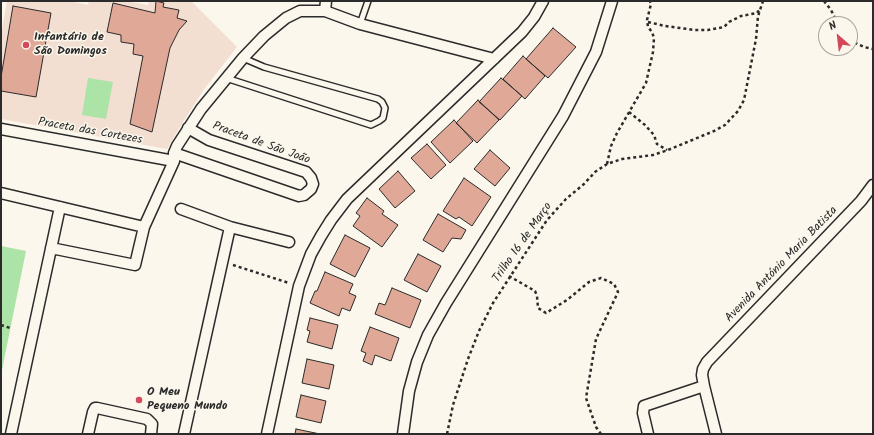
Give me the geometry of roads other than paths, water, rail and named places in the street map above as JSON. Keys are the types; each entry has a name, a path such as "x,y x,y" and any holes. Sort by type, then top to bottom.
{"street":[{"path":"267,434 299,286 311,254 331,220 347,199 522,32 534,17 543,1"},
{"path":"403,434 409,391 417,362 428,335 446,303 563,116 596,52 610,3"},
{"path":"51,248 135,265 144,227 188,128 226,78 264,36 286,18 300,11 325,6 360,24 494,59"},
{"name":"Praceta de São João","path":"174,157 299,196 304,195 311,189 313,184 311,178 306,172 209,140 188,128"},
{"name":"Praceta das Cortezes","path":"1,129 174,157"},
{"name":"Avenida António Maria Batista","path":"704,386 702,375 703,369 707,362 861,201 873,185"},
{"path":"1,194 144,227"},
{"path":"11,434 60,207"},
{"path":"181,209 230,227 289,242"},
{"path":"184,434 230,227"},
{"path":"648,434 643,413 644,406 704,386 716,434"},
{"path":"88,434 93,412 95,408 97,408 147,419 152,424 151,434"}],"lane":[{"path":"360,24 368,1"},
{"path":"226,78 371,125 383,118 385,108 382,102 378,99 264,67 243,58"}],"place":[{"name":"Infantário de São Domingos","path":"26,45"},
{"name":"O Meu Pequeno Mundo","path":"139,400"}]}
